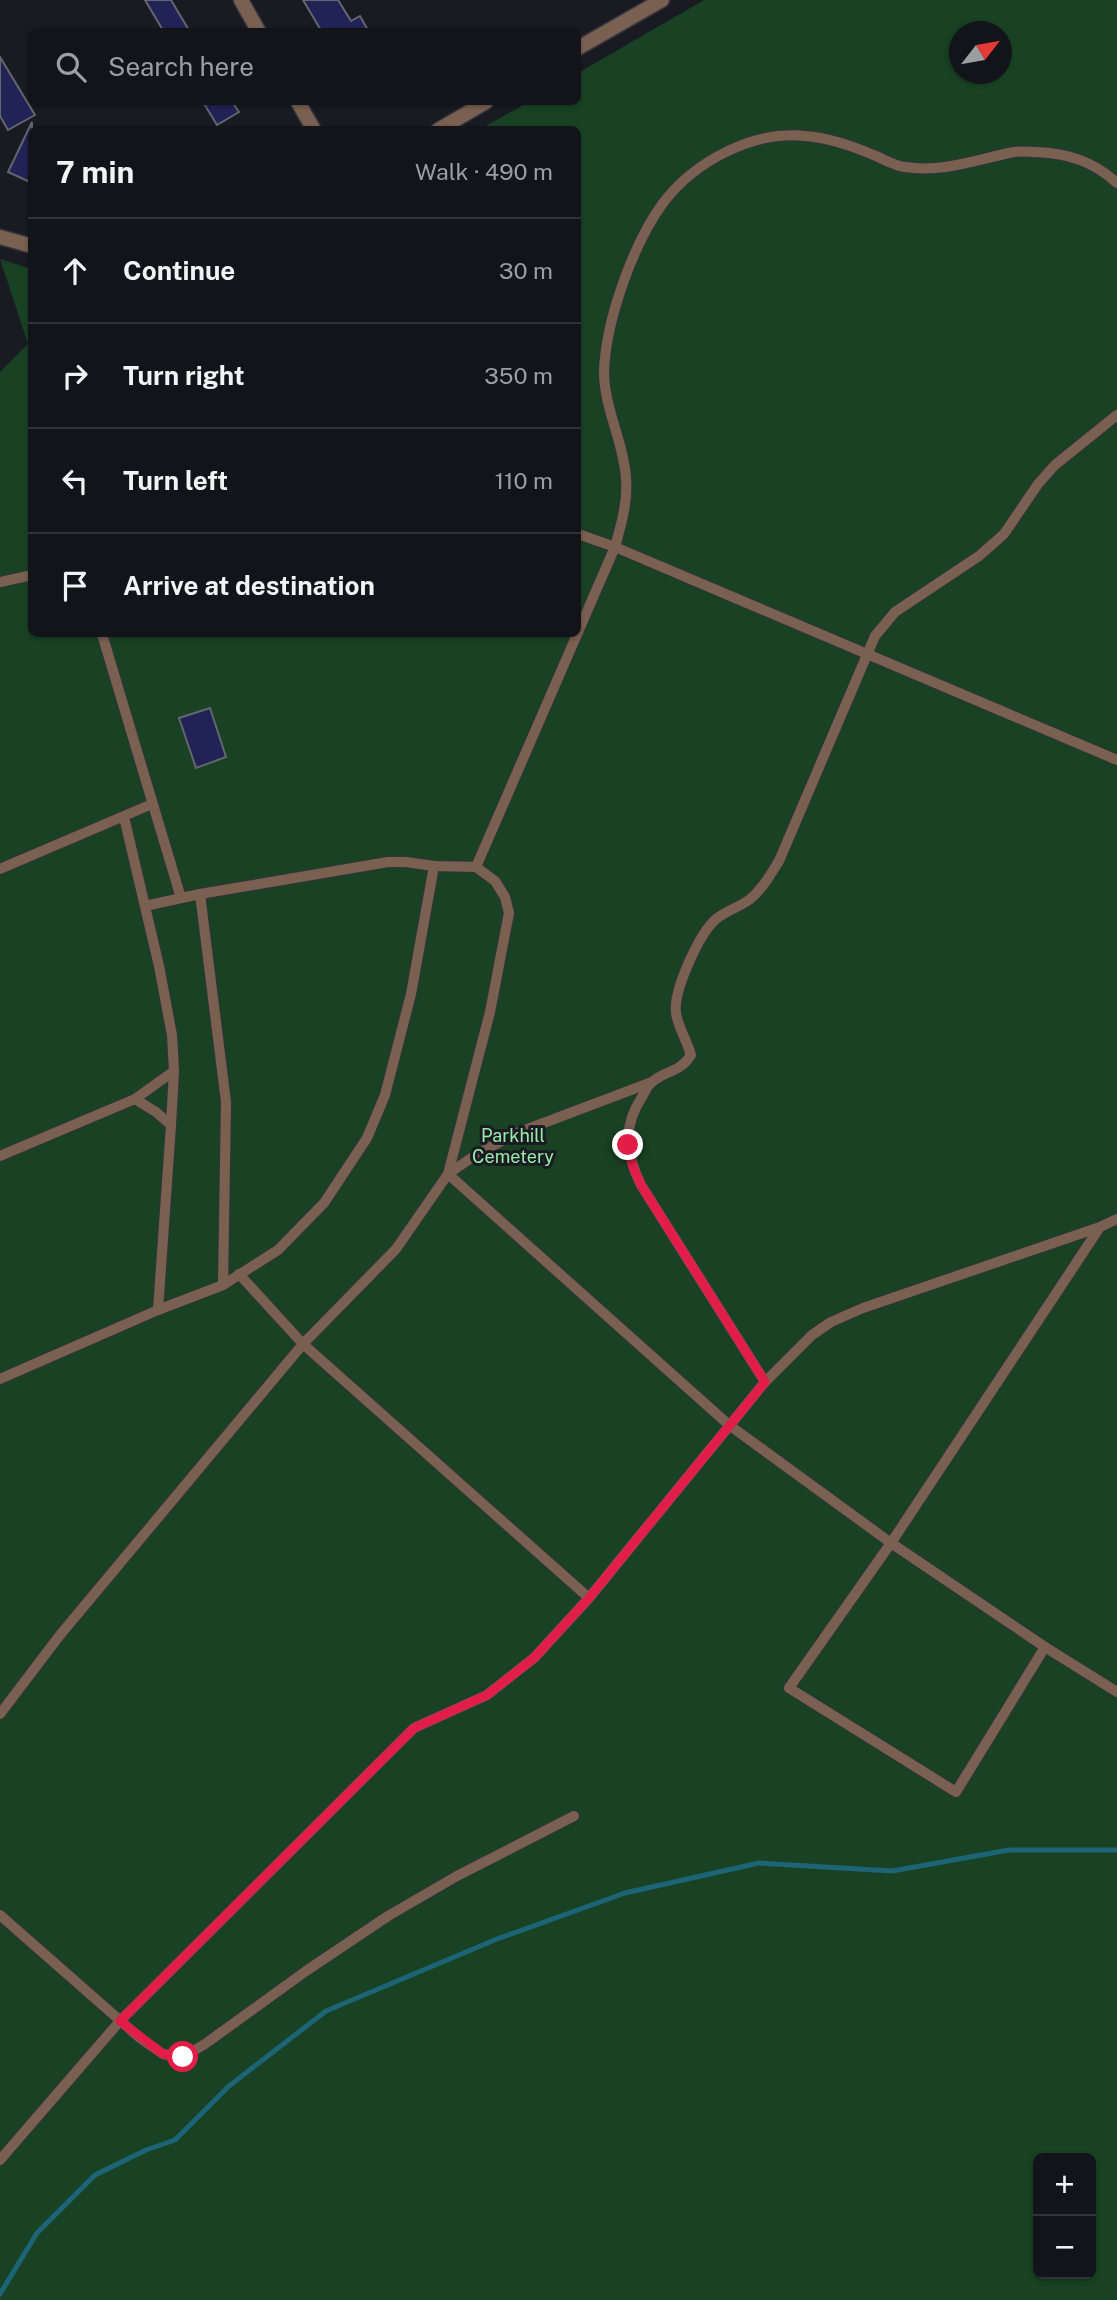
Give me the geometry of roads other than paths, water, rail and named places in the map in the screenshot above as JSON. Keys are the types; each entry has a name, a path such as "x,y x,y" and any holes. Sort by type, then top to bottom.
{"street":[{"path":"241,0 256,28"},
{"path":"581,46 662,0"},
{"path":"300,105 312,126"},
{"path":"445,126 480,105"},
{"path":"0,237 28,245"}],"lane":[{"path":"581,625 615,547 625,512 626,478 608,408 604,372 610,329 627,272 646,233 663,204 687,177 720,155 748,143 776,136 803,135 840,141 904,167 937,169 966,165 1017,152 1057,153 1088,162 1117,183"},
{"path":"448,1174 477,1154 517,1133 652,1082 685,1064 691,1055 676,1014 677,995 688,968 707,928 719,916 749,900 763,886 779,861 875,636 895,612 979,556 1004,534 1038,484 1055,465 1117,415"},
{"path":"581,535 867,653 1117,761"},
{"path":"0,582 28,576"},
{"path":"103,637 181,898"},
{"path":"476,867 576,637"},
{"path":"0,869 152,804"},
{"path":"124,817 159,966 172,1035 174,1071 158,1310"},
{"path":"0,1714 60,1634 303,1344 396,1249 448,1174 490,1012 509,913 505,897 495,881 476,867 406,862 388,862 145,906"},
{"path":"0,1379 158,1310 223,1285 278,1250 324,1203 367,1138 385,1095 411,994 434,866"},
{"path":"200,894 226,1102 223,1285"},
{"path":"0,1156 135,1099 174,1071"},
{"path":"652,1082 633,1110 628,1145 633,1167 641,1185 765,1382"},
{"path":"135,1099 171,1125"},
{"path":"448,1174 729,1425 891,1543 1117,1692"},
{"path":"0,2160 120,2021 414,1728 487,1695 534,1658 589,1598 765,1382 812,1335 831,1322 863,1308 1117,1219"},
{"path":"1045,1647 956,1792 789,1688 891,1543 1100,1227"},
{"path":"239,1274 303,1344 589,1598"},
{"path":"0,1915 120,2021 163,2054 183,2057 388,1916 457,1876 574,1816"}],"waterway":[{"path":"0,2294 37,2233 95,2175 146,2150 175,2140 229,2086 326,2011 497,1939 625,1893 759,1863 892,1871 1009,1850 1117,1850"}],"park label":[{"name":"Parkhill Cemetery","path":"513,1146"}]}
